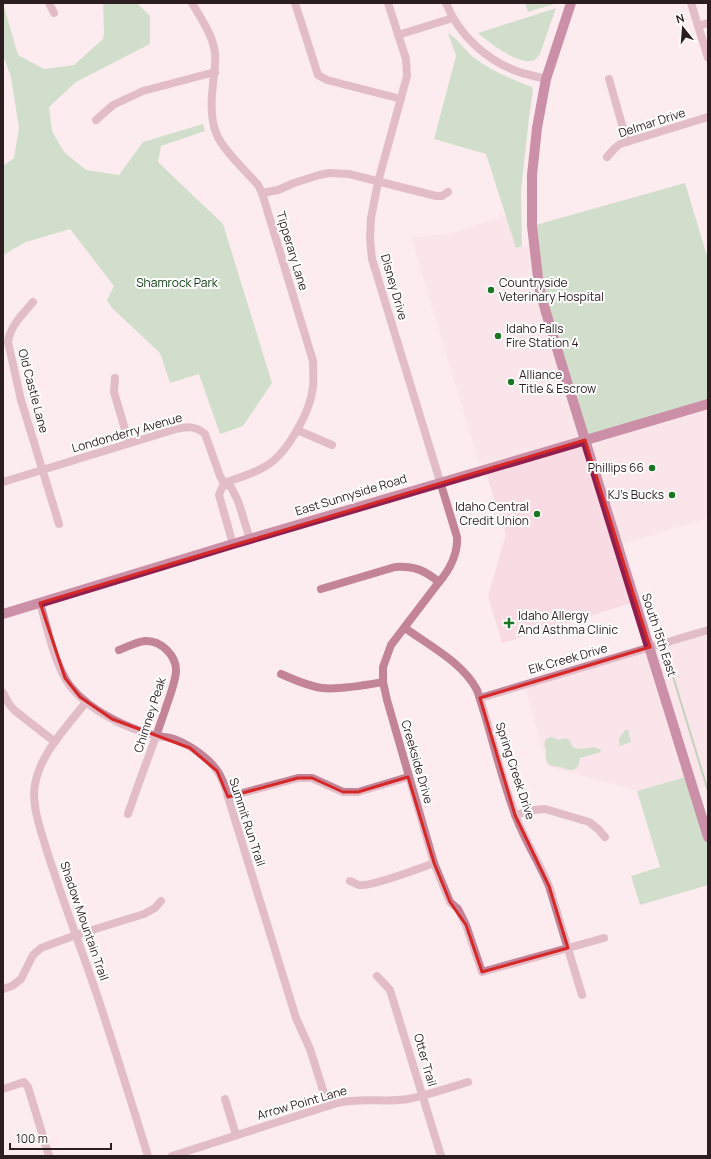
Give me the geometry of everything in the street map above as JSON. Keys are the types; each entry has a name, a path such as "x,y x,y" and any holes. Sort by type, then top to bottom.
{"main road":[{"name":"South 15th East","path":"571,3 546,79 537,128 532,175 532,226 539,286 708,837"},
{"name":"East Sunnyside Road","path":"3,614 440,482 708,404"}],"street":[{"path":"49,3 54,13"},
{"name":"Tipperary Lane","path":"192,3 213,43 216,61 212,85 212,111 216,135 258,185 262,193 313,361 313,386 303,418 290,443 279,456 267,465 253,473 224,483"},
{"path":"295,3 318,75 327,80 401,99"},
{"name":"Disney Drive","path":"388,3 408,67 407,76 378,182 371,218 370,239 373,264 440,482"},
{"path":"446,3 457,25 472,42 492,59 522,73 546,79"},
{"path":"691,3 708,58"},
{"path":"398,35 453,18"},
{"path":"698,26 708,23"},
{"path":"96,120 113,105 143,91 215,72"},
{"path":"609,79 627,142"},
{"name":"Delmar Drive","path":"607,157 615,148 627,142 708,117"},
{"path":"262,193 278,190 294,183 329,173 349,174 436,196 442,196 448,192"},
{"name":"Old Castle Lane","path":"33,302 13,326 9,334 8,342 21,400 44,469 59,524"},
{"path":"115,378 114,392 129,443"},
{"name":"Londonderry Avenue","path":"3,482 129,443 185,427 193,427 201,430 205,434 220,476 224,483 232,488 250,539"},
{"path":"297,430 332,445"},
{"name":"Creekside Drive","path":"440,482 457,537 457,545 452,562 446,574 391,646 383,667 383,682 387,700 408,777 434,863 450,902 458,909 466,925 482,972 568,948"},
{"path":"224,483 218,495 233,544"},
{"path":"321,589 395,567 406,566 418,569 439,582"},
{"name":"Summit Run Trail","path":"40,603 57,658 65,678 70,686 86,702 112,719 156,736 176,740 208,761 217,771 224,784 296,1018 310,1049 328,1106"},
{"name":"Spring Creek Drive","path":"406,628 460,667 471,679 480,698 515,815 525,839 542,869 549,886 582,995"},
{"name":"Elk Creek Drive","path":"480,698 708,630"},
{"name":"Chimney Peak","path":"119,650 140,642 153,642 171,653 175,662 176,672 169,699 128,814"},
{"path":"281,674 300,682 324,688 364,686 383,682"},
{"path":"3,693 14,710 55,742"},
{"name":"Shadow Mountain Trail","path":"86,702 45,757 38,775 34,792 40,827 96,993 148,1156"},
{"path":"228,797 298,778 312,778 343,792 365,790 408,777"},
{"path":"515,815 545,809 589,822 598,828 605,837"},
{"path":"350,881 360,885 374,882 391,878 434,863"},
{"path":"3,989 12,986 21,979 37,951 41,948 76,935 144,914 161,902"},
{"path":"568,948 604,938"},
{"name":"Otter Trail","path":"377,976 390,990 441,1156"},
{"path":"3,1089 24,1082 28,1087 49,1156"},
{"name":"Arrow Point Lane","path":"172,1156 348,1100 408,1099 468,1082"},
{"path":"225,1099 236,1135"}],"highlighted area":[{"path":"585,440 650,647 480,698 515,815 549,886 568,948 482,972 466,925 450,902 434,863 408,777 358,792 343,792 312,778 298,778 228,797 217,771 190,748 112,719 80,697 65,678 40,603"}],"shaded area":[{"path":"506,215 516,248 534,243 708,404 708,518 618,546 635,602 502,643 488,596 506,534 485,470 481,470 411,238 451,233"},
{"path":"708,631 708,786 693,790 689,776 637,791 547,766 524,685"}],"green space":[{"name":"Shamrock Park","path":"3,3 18,55 44,69 74,65 103,39 103,3 137,3 150,16 150,44 76,82 49,107 52,131 64,152 86,170 119,175 143,142 203,124 205,131 161,146 158,162 223,224 272,383 243,426 220,434 199,374 170,383 160,353 112,308 107,300 114,286 70,229 26,242 3,255 3,166 14,158 19,128 11,77 3,55"},
{"path":"525,3 553,3 554,4 528,12"},
{"path":"556,8 540,54 537,58 530,61 517,59 495,46 478,33"},
{"path":"448,33 480,62 501,74 532,87 533,91 521,190 522,246 516,248 486,154 434,139 456,56"},
{"path":"685,183 708,259 708,404 585,440 541,292 532,226"},
{"path":"625,730 628,730 631,742 620,746 619,739"},
{"path":"551,737 559,740 565,738 569,740 573,747 579,749 594,747 600,749 601,752 580,758 578,766 573,770 552,766 546,760 544,744 546,739"},
{"path":"689,776 708,838 708,885 640,905 631,876 660,867 637,791"}],"waterway":[{"path":"668,660 708,791"}],"place":[{"name":"Countryside Veterinary Hospital","path":"491,290"},
{"name":"Idaho Falls Fire Station 4","path":"498,336"},
{"name":"Alliance Title & Escrow","path":"511,382"},
{"name":"Phillips 66","path":"652,468"},
{"name":"KJ's Bucks","path":"672,495"},
{"name":"Idaho Central Credit Union","path":"537,514"},
{"name":"Idaho Allergy And Asthma Clinic","path":"509,623"}]}
